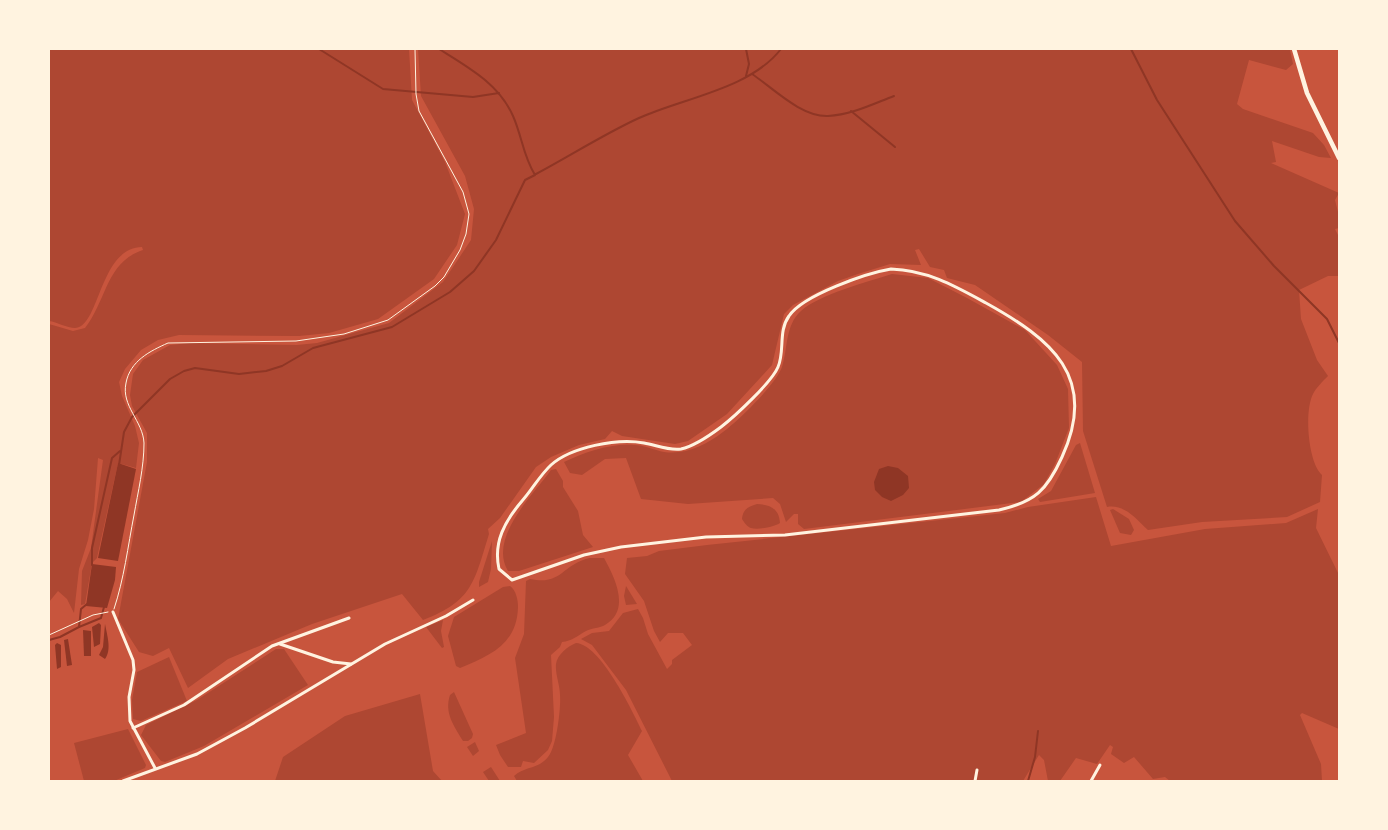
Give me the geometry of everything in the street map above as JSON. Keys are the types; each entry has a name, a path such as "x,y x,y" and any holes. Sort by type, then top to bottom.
{"street":[{"path":"1294,49 1307,93 1339,158"},
{"path":"898,269 945,280 1029,328 1060,358 1067,371 1073,394 1073,430 1045,489 1018,506 999,510 785,535 706,537 607,549 512,580 499,569 497,553 505,522 552,464 584,449 608,442 643,442 679,449 692,446 721,427 746,404 778,368 783,331 793,311 831,288 860,277 882,270 898,269"},
{"path":"123,781 196,754 245,728 385,644 446,616 472,600"},
{"path":"113,612 133,660 134,670 128,704 133,728 155,768"},
{"path":"133,728 184,705 280,644 349,618"},
{"path":"280,644 333,662 352,664"},
{"path":"1091,781 1100,765"},
{"path":"975,781 976,770"}],"path":[{"path":"49,635 93,615 113,612 143,464 142,430 130,410 125,385 132,368 139,360 152,350 168,343 319,339 375,325 388,320 435,286 452,265 466,234 468,208 463,192 446,156 420,111 416,94 415,49"}],"shaded area":[{"path":"49,49 409,49 412,100 445,162 465,214 457,245 434,279 378,319 329,333 299,336 179,335 158,340 141,350 125,369 119,382 122,396 135,426 139,443 136,468 118,463 97,558 92,563 85,604 81,605 82,571 91,548 103,460 98,458 94,509 88,540 79,569 74,613 67,599 58,591 49,602 49,324 73,331 85,328 98,306 108,283 121,263 143,250 142,247 128,251 117,260 108,273 90,315 83,324 72,328 49,321"},
{"path":"418,49 1290,50 1293,64 1286,70 1249,60 1237,104 1243,109 1313,133 1324,145 1331,158 1319,157 1272,141 1276,162 1271,163 1339,193 1335,200 1339,216 1339,228 1335,229 1339,237 1339,276 1328,276 1299,290 1301,319 1317,360 1328,376 1313,394 1310,402 1308,424 1313,460 1322,475 1320,502 1287,517 1202,522 1148,530 1125,510 1107,507 1083,431 1082,362 1048,335 975,285 947,278 944,270 930,267 919,249 915,250 921,265 890,264 858,274 838,281 793,305 784,314 772,365 727,414 688,441 675,444 622,436 612,431 605,439 579,445 551,457 536,467 500,518 488,529 489,534 475,577 469,588 462,597 440,613 423,620 402,594 312,624 228,659 188,688 169,648 153,656 139,652 118,619 147,462 147,433 132,406 130,395 133,374 143,360 170,345 190,343 297,345 317,343 389,323 443,282 471,240 474,209 465,176 421,96"},
{"path":"892,274 928,278 967,298 1025,330 1057,365 1068,389 1069,428 1055,464 1044,484 1021,502 804,529 798,524 798,514 794,514 786,522 780,504 773,498 688,504 641,499 626,458 605,459 582,475 570,473 564,462 607,447 638,445 672,453 695,448 710,441 738,420 772,383 782,367 792,323 801,311 832,294"},
{"path":"1080,443 1095,493 1040,502 1038,499 1051,491 1076,445"},
{"path":"118,463 136,469 118,561 98,558"},
{"path":"888,466 898,468 908,476 909,488 903,495 891,501 882,497 875,490 874,482 879,469"},
{"path":"556,469 563,481 563,487 578,511 583,535 593,547 519,571 508,571 503,558 508,531 524,504 551,470"},
{"path":"1096,497 1111,546 1205,529 1286,523 1318,509 1316,528 1339,575 1339,729 1302,713 1300,715 1321,764 1322,781 1170,781 1165,777 1153,779 1134,757 1124,763 1111,754 1113,747 1110,745 1097,764 1076,758 1060,781 1048,781 1044,760 1039,755 1023,781 672,781 626,690 592,645 581,639 592,633 609,631 623,613 638,609 648,634 667,669 672,664 672,660 692,645 683,633 668,633 660,642 654,631 644,601 625,574 627,558 647,556 659,551 707,545 1005,513 1028,507"},
{"path":"757,504 773,508 778,514 780,523 774,526 754,529 748,527 742,519 744,513 749,507"},
{"path":"1113,509 1129,519 1134,530 1131,535 1120,533 1110,510"},
{"path":"492,541 491,569 488,582 479,587 479,582"},
{"path":"590,558 604,558 616,584 619,602 617,611 613,619 605,625 588,630 562,642 560,647 551,655 554,717 552,741 548,750 534,763 523,761 521,767 508,767 496,745 526,733 515,658 524,634 526,581 530,579 549,580 573,565"},
{"path":"92,564 116,567 115,580 107,608 86,606"},
{"path":"510,586 516,595 518,607 513,630 507,639 492,653 460,668 456,666 448,636 454,617 503,587"},
{"path":"626,586 637,604 626,605 624,596"},
{"path":"443,620 441,631 444,647 442,648 426,627"},
{"path":"99,623 101,625 100,644 94,647 92,627"},
{"path":"105,624 109,647 105,659 99,655 103,647"},
{"path":"83,630 91,631 91,656 84,656"},
{"path":"68,639 72,665 67,666 64,640"},
{"path":"57,643 61,645 61,667 57,669 55,645"},
{"path":"576,643 585,646 605,666 623,694 642,731 628,755 643,781 517,781 514,776 539,765 551,752 557,732 560,708 560,691 556,664 558,657 563,651"},
{"path":"276,649 284,649 308,685 204,746 165,762 161,761 141,735 146,725 197,700"},
{"path":"169,657 187,701 141,721 133,719 132,700 137,672"},
{"path":"454,692 473,734 472,738 468,741 463,741 453,725 449,714 448,702 450,695"},
{"path":"420,694 433,771 442,781 275,781 283,757 345,716"},
{"path":"128,729 146,765 145,768 114,781 84,781 74,743"},
{"path":"475,742 479,751 473,756 467,747"},
{"path":"491,767 500,781 489,781 483,772"}],"waterway":[{"path":"319,49 383,89 473,97 499,93"},
{"path":"119,465 124,432 132,417 170,379 184,371 195,368 239,374 266,371 282,366 313,348 392,327 450,292 474,271 496,240 525,180 535,175 528,161 513,116 500,95 482,77 439,49"},
{"path":"746,49 749,64 746,76"},
{"path":"536,174 639,118 715,91 752,74 768,63 781,49"},
{"path":"1131,49 1157,100 1235,221 1274,266 1327,319 1339,343"},
{"path":"752,74 788,101 808,112 818,115 845,114 894,96"},
{"path":"851,111 895,147"},
{"path":"92,565 92,548 112,458 120,451"},
{"path":"49,640 60,637 79,627 81,609 87,604"},
{"path":"79,627 101,618 104,607"},
{"path":"1028,781 1035,757 1038,731"}]}
